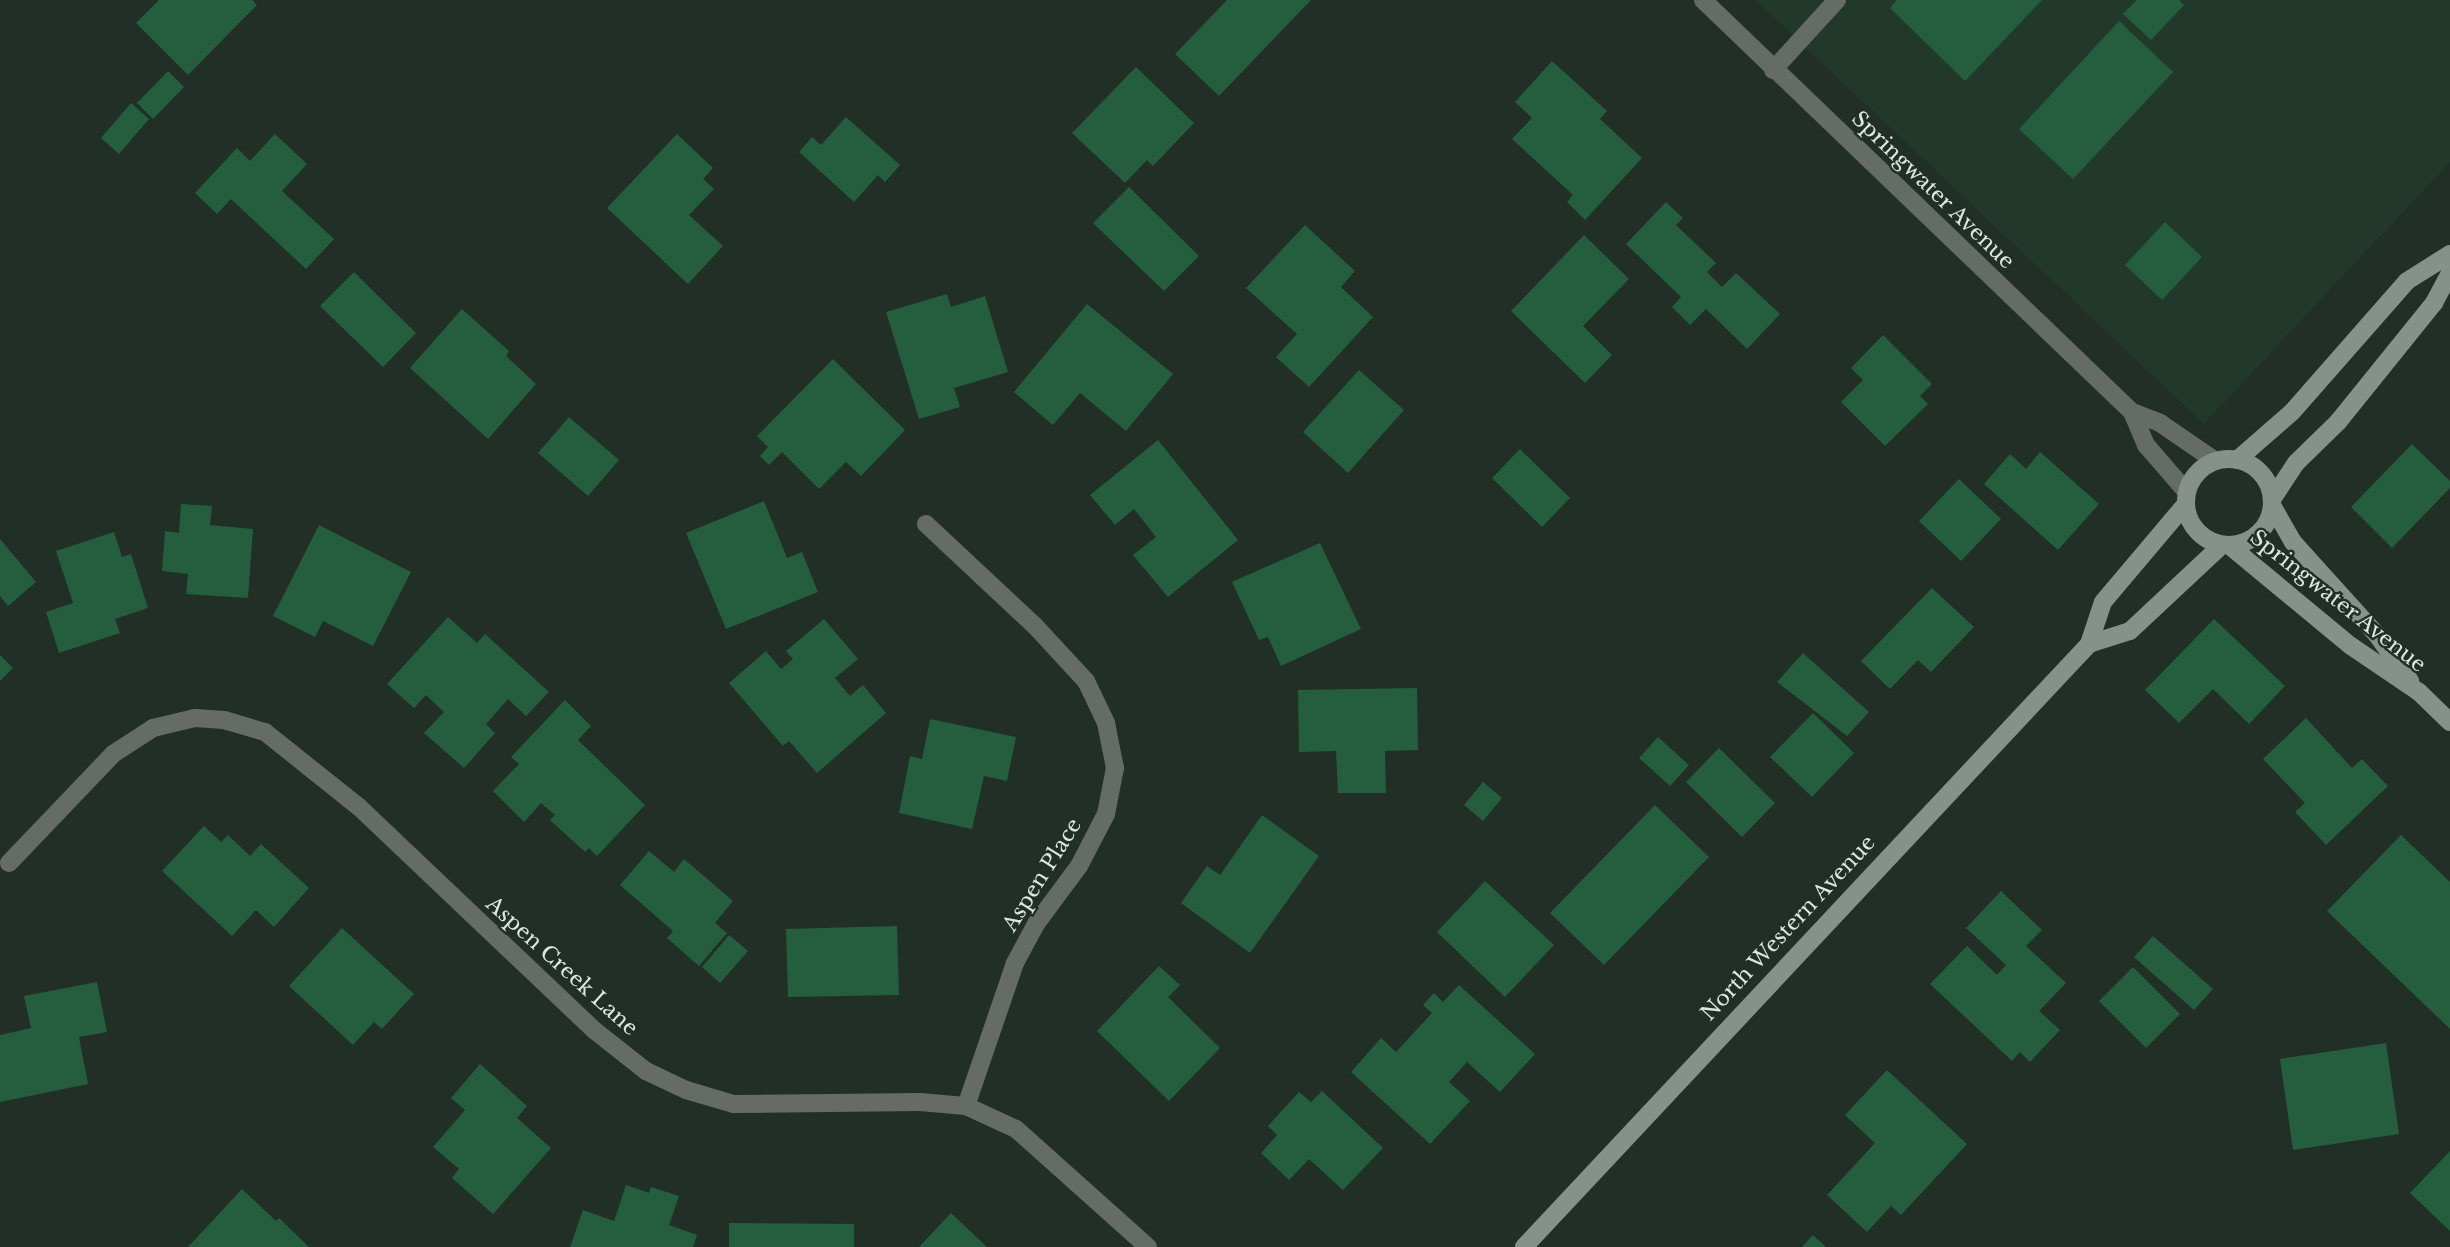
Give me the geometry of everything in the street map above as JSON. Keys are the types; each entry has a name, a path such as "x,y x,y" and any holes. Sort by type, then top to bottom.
{"main road":[{"path":"2237,460 2292,412 2407,281 2450,254"},
{"name":"North Western Avenue","path":"2089,644 2130,631 2205,556 2260,534 2273,502 2296,463 2338,422 2434,303 2450,273"},
{"path":"2214,460 2237,460 2262,474 2273,502"},
{"name":"North Western Avenue","path":"1524,1247 2089,644 2103,602 2214,460"},
{"path":"2185,498 2200,532 2226,546"},
{"name":"Springwater Avenue","path":"2273,502 2301,552 2376,635 2419,692 2450,722"},
{"name":"Springwater Avenue","path":"2226,546 2351,646 2419,692"}],"street":[{"name":"Springwater Avenue","path":"1703,0 2132,412 2160,423 2214,460"},
{"path":"1773,70 1837,0"},
{"name":"Springwater Avenue","path":"2132,412 2146,445 2185,498"},
{"name":"Aspen Place","path":"926,524 1037,627 1086,681 1106,723 1115,768 1106,814 1079,866 1036,924 1015,963 966,1106"},
{"name":"Aspen Creek Lane","path":"9,863 113,754 153,728 195,718 224,720 265,732 311,766 594,1030 646,1071 686,1090 733,1104 920,1102 966,1106 1016,1129 1148,1247"}],"shaded area":[{"path":"1755,0 2450,0 2450,162 2204,424"}],"building":[{"path":"159,0 252,0 257,5 188,75 136,23"},
{"path":"1227,0 1311,0 1219,96 1175,54"},
{"path":"1897,0 2042,0 1965,81 1890,8"},
{"path":"2137,0 2179,0 2184,5 2151,40 2123,14"},
{"path":"2119,21 2173,72 2073,179 2019,129"},
{"path":"1552,61 1607,111 1600,119 1642,158 1585,220 1567,202 1573,195 1512,139 1532,118 1515,102"},
{"path":"1136,67 1194,123 1153,166 1147,160 1125,183 1072,133"},
{"path":"168,71 184,87 153,119 137,103"},
{"path":"131,103 149,119 119,154 101,138"},
{"path":"846,117 900,165 885,182 878,175 854,202 799,152 812,137 821,145"},
{"path":"275,134 307,164 282,191 334,239 306,269 231,199 217,214 195,193 237,148 250,161"},
{"path":"677,134 713,168 703,179 714,189 689,215 723,246 688,284 607,208"},
{"path":"1129,187 1199,256 1164,291 1093,223"},
{"path":"1666,202 1683,218 1676,225 1716,263 1707,272 1722,287 1736,273 1780,314 1747,349 1706,309 1690,325 1672,307 1681,297 1626,244"},
{"path":"2165,222 2202,257 2162,300 2125,265"},
{"path":"1305,225 1355,271 1341,287 1373,317 1309,387 1276,357 1297,334 1246,288"},
{"path":"1584,235 1629,279 1583,326 1612,355 1585,383 1511,311"},
{"path":"354,272 416,333 383,367 320,306"},
{"path":"947,294 951,307 985,296 1008,372 954,388 960,407 919,419 886,312"},
{"path":"1087,304 1173,374 1126,431 1080,393 1053,425 1014,392"},
{"path":"462,309 509,351 506,356 536,384 488,439 410,368"},
{"path":"1883,335 1932,384 1920,396 1928,404 1885,446 1841,402 1863,380 1851,368"},
{"path":"833,359 905,430 861,476 846,462 819,489 782,452 769,465 760,456 768,447 757,436"},
{"path":"1359,370 1404,410 1348,473 1303,432"},
{"path":"569,417 619,460 588,496 538,453"},
{"path":"1158,440 1238,540 1168,597 1133,555 1156,537 1134,509 1115,525 1090,495"},
{"path":"2412,444 2450,481 2450,488 2392,548 2351,507"},
{"path":"1520,449 1570,498 1542,527 1492,478"},
{"path":"2040,452 2099,504 2058,550 1984,484 2010,454 2026,469"},
{"path":"1959,479 2001,519 1961,561 1919,521"},
{"path":"764,501 787,558 802,552 818,592 726,629 686,533"},
{"path":"181,504 212,506 210,525 253,529 248,598 186,594 188,574 162,571 165,531 179,533"},
{"path":"319,525 411,572 373,646 323,621 315,637 273,616"},
{"path":"114,532 122,557 131,554 148,608 115,619 120,633 59,653 46,612 73,603 56,551"},
{"path":"0,539 36,582 8,606 0,596"},
{"path":"1320,543 1361,629 1281,666 1268,637 1259,640 1232,582"},
{"path":"1932,588 1974,627 1931,672 1918,660 1890,689 1861,661"},
{"path":"448,617 477,643 485,634 549,692 526,716 508,699 486,724 495,733 464,768 424,733 444,712 426,695 414,708 387,684"},
{"path":"824,619 858,659 835,678 850,696 863,685 886,713 817,773 789,741 783,746 729,683 766,651 781,669 793,659 786,651"},
{"path":"2214,619 2285,686 2249,724 2213,689 2179,723 2145,690"},
{"path":"1803,653 1869,712 1847,736 1777,682"},
{"path":"0,655 13,668 0,681"},
{"path":"1417,688 1418,750 1385,751 1386,793 1338,793 1336,751 1299,752 1298,690"},
{"path":"565,700 591,726 578,740 645,805 597,856 589,848 585,852 550,820 555,815 541,803 524,822 493,791 519,764 511,757"},
{"path":"1813,713 1854,753 1812,797 1770,757"},
{"path":"2306,718 2352,768 2362,759 2388,786 2326,845 2295,812 2305,803 2263,759"},
{"path":"930,719 1016,737 1007,781 984,776 972,829 899,813 910,756 922,759"},
{"path":"1658,737 1689,765 1670,786 1639,758"},
{"path":"1719,748 1775,803 1742,837 1686,782"},
{"path":"1483,782 1502,798 1483,821 1464,805"},
{"path":"1655,805 1709,857 1604,965 1550,913"},
{"path":"1262,815 1319,856 1250,953 1181,903 1207,866 1220,875"},
{"path":"204,826 221,842 228,835 250,856 261,844 309,888 274,927 256,910 232,936 162,871"},
{"path":"2401,835 2450,882 2450,1029 2327,911"},
{"path":"649,851 674,872 684,859 733,901 715,923 727,933 699,966 667,938 673,931 620,885"},
{"path":"1485,881 1554,945 1505,997 1437,932"},
{"path":"2001,891 2042,930 2026,946 2066,983 2039,1011 2060,1030 2030,1062 2020,1052 2012,1061 1930,984 1967,946 1997,975 2006,965 1966,928"},
{"path":"897,926 899,995 788,997 786,929"},
{"path":"342,928 414,994 382,1029 374,1022 353,1045 289,986"},
{"path":"729,935 748,951 720,983 702,967"},
{"path":"2153,936 2213,989 2194,1010 2134,957"},
{"path":"1159,966 1180,985 1168,997 1220,1048 1169,1101 1097,1031"},
{"path":"2133,967 2180,1014 2146,1048 2099,1001"},
{"path":"97,982 107,1032 79,1037 88,1084 0,1102 0,1035 31,1028 24,996"},
{"path":"1459,985 1535,1054 1500,1092 1467,1062 1449,1082 1470,1101 1430,1144 1351,1072 1381,1038 1396,1052 1432,1013 1423,1005 1434,993 1443,1002"},
{"path":"2386,1043 2399,1134 2293,1150 2280,1059"},
{"path":"480,1064 527,1106 517,1118 551,1148 493,1214 452,1178 459,1169 433,1147 465,1110 451,1098"},
{"path":"1887,1070 1967,1144 1901,1215 1891,1206 1867,1232 1827,1195 1875,1143 1845,1115"},
{"path":"1322,1091 1383,1148 1343,1190 1309,1159 1289,1180 1261,1153 1277,1135 1268,1126 1299,1092 1311,1102"},
{"path":"2450,1151 2450,1231 2410,1193"},
{"path":"626,1185 649,1193 651,1187 679,1196 669,1225 697,1235 693,1247 570,1247 583,1210 614,1221"},
{"path":"242,1189 276,1221 279,1218 309,1247 188,1247"},
{"path":"951,1213 987,1247 919,1247"},
{"path":"729,1223 854,1224 854,1247 729,1247"},
{"path":"1813,1235 1826,1247 1802,1247"}]}
